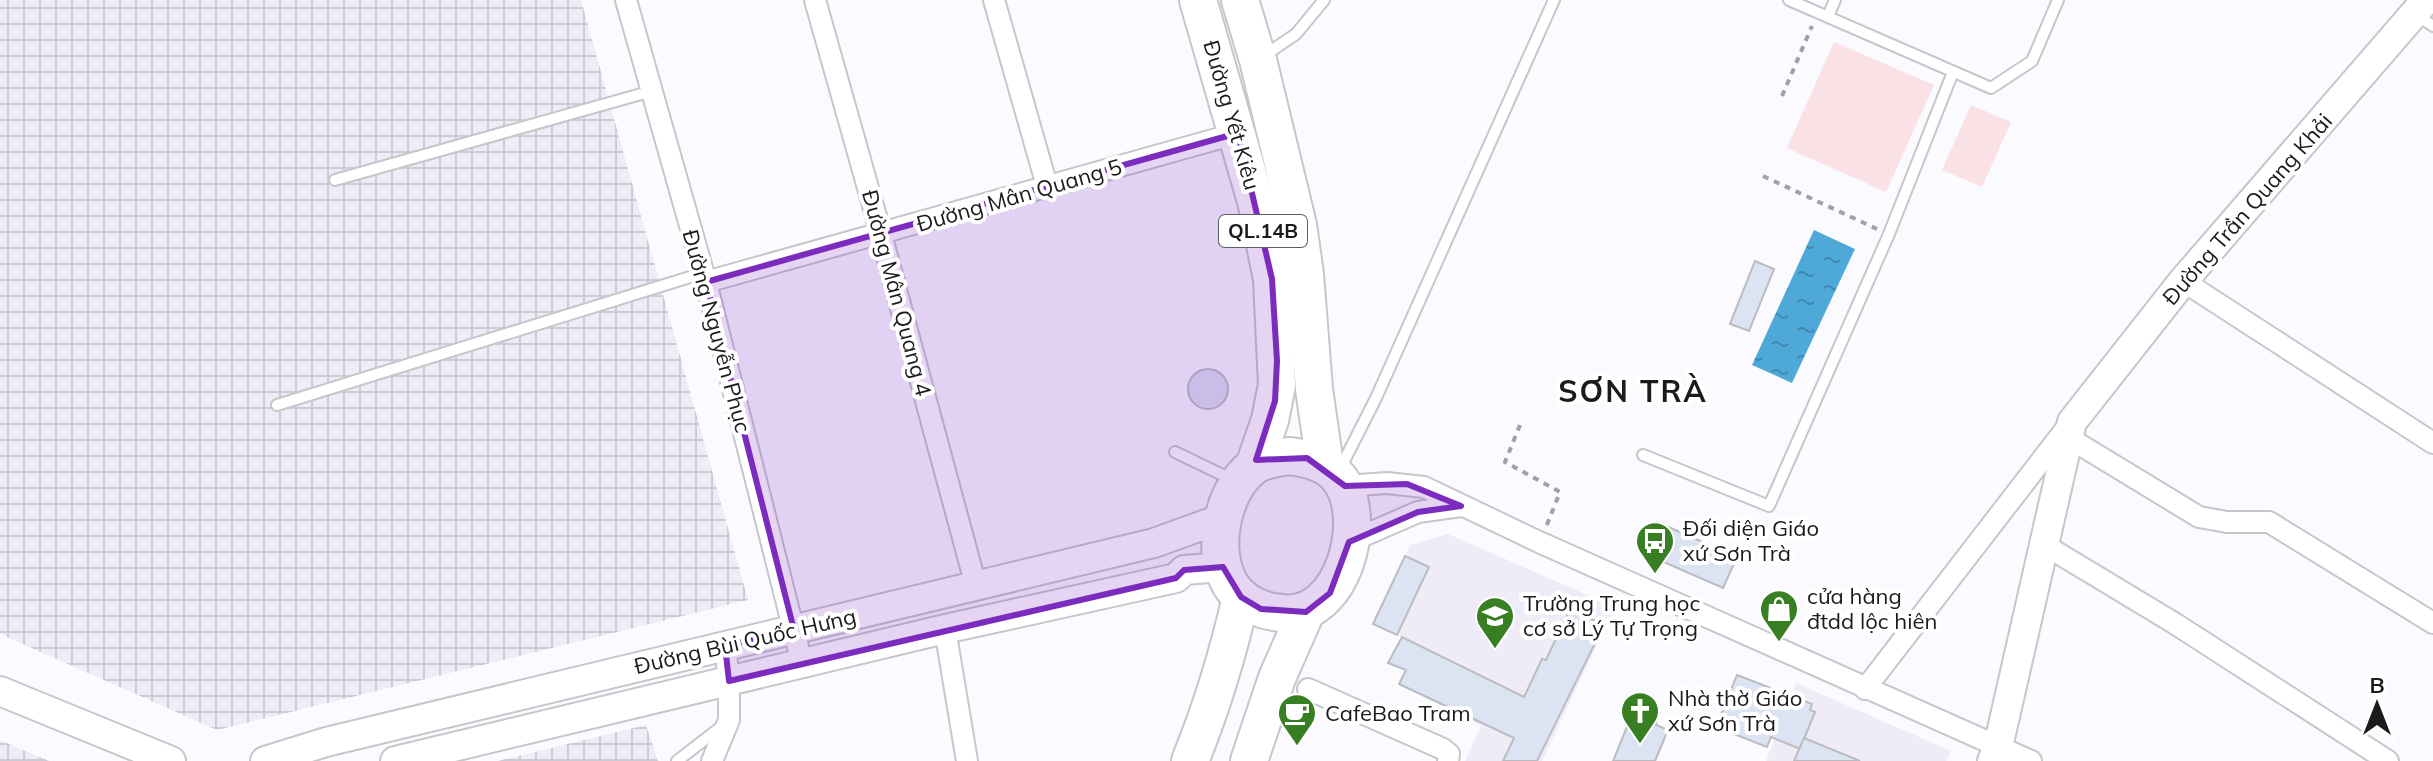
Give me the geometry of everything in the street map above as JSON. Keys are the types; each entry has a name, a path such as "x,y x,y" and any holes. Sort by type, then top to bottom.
{"highway":[{"name":"Đường Yết Kiêu","path":"1198,0 1238,133 1272,279 1277,361 1275,401 1246,475"},
{"name":"Đường Yết Kiêu","path":"1240,0 1258,60 1298,225 1314,389 1335,475"},
{"path":"1190,761 1226,662 1232,582 1220,545 1228,501 1246,475 1271,458 1307,458 1335,475 1350,501 1349,542 1344,565 1330,593 1319,605 1306,612 1285,614 1261,609 1232,582"},
{"path":"1249,761 1277,678 1306,612"}],"street":[{"name":"Đường Nguyễn Phục","path":"626,0 705,278 802,663"},
{"name":"Đường Mân Quang 4","path":"815,0 976,586"},
{"path":"994,0 1047,186"},
{"name":"Đường Trần Quang Khải","path":"1865,689 2070,430 2183,281 2425,13"},
{"name":"Đường Mân Quang 5","path":"705,278 881,234 1238,133"},
{"path":"2183,281 2433,443"},
{"path":"2070,430 2199,517 2227,522 2269,522 2433,623"},
{"name":"Đường Trần Quang Khải","path":"1995,754 2070,430"},
{"path":"1335,475 1407,484 1435,491 1539,542 1865,689 1995,754 2031,761"},
{"path":"1349,542 1410,514 1461,506"},
{"name":"Đường Bùi Quốc Hưng","path":"265,761 326,742 1154,543 1223,518"},
{"path":"2043,544 2174,623 2388,761"},
{"name":"Đường Bùi Quốc Hưng","path":"395,761 945,629 1176,578 1184,570 1232,582"},
{"path":"945,629 967,761"},
{"path":"712,761 729,720 725,646"},
{"path":"1308,689 1443,749 1449,754 1448,761"},
{"path":"0,691 171,761"}],"lane":[{"path":"1258,60 1296,34 1324,0"},
{"path":"1335,475 1389,371 1554,0"},
{"path":"1789,0 1991,88 2032,61 2058,0"},
{"path":"1823,14 1835,0"},
{"path":"1643,455 1769,506 1889,234 1953,72"},
{"path":"335,180 652,91"},
{"path":"277,405 705,278"},
{"path":"1175,452 1246,475"},
{"path":"677,761 729,720"}],"path":[{"path":"1782,96 1823,14"},
{"path":"1763,176 1889,234"},
{"path":"1520,425 1505,462 1560,492 1539,542"}],"highlighted area":[{"path":"1238,133 1272,279 1277,361 1275,401 1256,460 1307,458 1345,486 1407,484 1461,506 1418,512 1349,542 1330,593 1306,612 1261,609 1241,597 1223,567 1184,570 1176,578 729,681 725,646 794,630 706,282"}],"shaded area":[{"path":"0,0 581,0 748,600 217,730 0,634"},
{"path":"1834,42 1934,85 1886,192 1787,148"},
{"path":"1971,105 2011,122 1982,187 1942,170"},
{"name":"Trường Trung học cơ sở Lý Tự Trọng","path":"1448,534 1615,607 1542,761 1465,761 1481,726 1399,684 1406,670 1389,663 1402,637 1373,624 1410,545"},
{"path":"1796,683 1951,751 1946,761 1766,761"},
{"path":"646,725 658,761 498,761"},
{"path":"0,740 49,761 0,761"}],"water":[{"path":"1814,230 1855,249 1792,383 1752,365"}],"building":[{"path":"1755,261 1774,269 1749,331 1730,324"},
{"path":"1208,369 1222,375 1228,389 1222,403 1208,409 1194,403 1188,389 1194,375"},
{"path":"1657,522 1737,557 1723,588 1643,553"},
{"path":"1405,556 1429,567 1397,635 1373,624"},
{"path":"1570,609 1604,625 1537,761 1503,761 1514,738 1399,684 1406,670 1388,663 1402,637 1524,697"},
{"path":"1737,675 1812,704 1810,710 1815,712 1800,749 1771,737 1767,747 1716,727"},
{"name":"Nhà thờ Giáo xứ Sơn Trà","path":"1644,714 1657,719 1656,725 1668,730 1655,761 1613,761 1631,717 1641,722"},
{"path":"1804,738 1860,761 1794,761"}],"place":[{"name":"Đối diện Giáo xứ Sơn Trà","path":"1655,575"},
{"name":"cửa hàng đtdd lộc hiên","path":"1779,643"},
{"name":"Trường Trung học cơ sở Lý Tự Trọng","path":"1495,650"},
{"name":"Nhà thờ Giáo xứ Sơn Trà","path":"1640,745"},
{"name":"CafeBao Tram","path":"1297,747"}],"district":[{"name":"SƠN TRÀ","path":"1633,392"}]}
